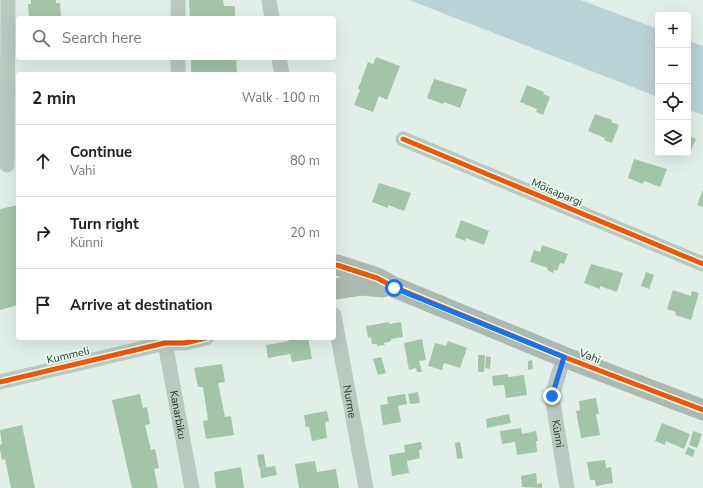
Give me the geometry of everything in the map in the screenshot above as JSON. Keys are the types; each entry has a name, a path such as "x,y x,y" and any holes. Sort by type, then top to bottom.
{"street":[{"path":"8,0 8,165"},
{"path":"178,0 178,16"},
{"path":"269,0 272,16"},
{"path":"178,60 178,72"},
{"path":"279,60 282,72"},
{"name":"Mõisapargi","path":"403,139 703,264"},
{"name":"Vahi","path":"336,263 377,278 394,288 564,357 703,410"},
{"path":"336,266 339,273 336,288"},
{"name":"Vahi","path":"336,290 361,285 394,288"},
{"name":"Nurme","path":"336,326 366,488"},
{"name":"Kummeli","path":"0,382 168,340 185,343 198,340"},
{"name":"Kanarbiku","path":"168,340 192,488"},
{"name":"Künni","path":"564,357 552,396 567,488"}],"shaded area":[{"path":"409,0 581,0 655,28 655,96"},
{"path":"691,42 703,46 703,115 691,110"}],"building":[{"path":"31,0 56,0 56,3 60,3 61,16 29,16 28,4 31,4"},
{"path":"189,0 223,0 224,6 235,6 235,16 190,16"},
{"path":"376,57 400,66 387,100 379,96 373,112 354,105 368,62 373,64"},
{"path":"191,60 236,60 237,72 191,72"},
{"path":"434,79 467,89 460,108 427,98"},
{"path":"527,85 544,92 543,94 550,97 543,115 536,112 537,109 520,102"},
{"path":"595,114 612,120 611,122 619,125 612,143 604,140 605,138 588,131"},
{"path":"691,137 696,139 691,150"},
{"path":"634,159 667,169 660,187 644,181 643,184 628,178"},
{"path":"379,183 411,193 404,211 388,205 388,208 372,202"},
{"path":"703,190 703,207 697,205"},
{"path":"16,205 16,306 0,310 0,209"},
{"path":"461,220 489,231 484,245 466,238 465,241 455,237"},
{"path":"542,245 568,254 564,264 560,263 557,271 554,270 553,273 547,270 548,268 530,262 534,250 540,252"},
{"path":"591,264 623,273 617,292 600,286 600,289 584,283"},
{"path":"646,272 654,275 649,289 641,286"},
{"path":"673,290 691,296 692,291 699,293 691,320 675,315 676,312 667,309"},
{"path":"389,322 389,324 401,322 403,337 391,339 391,341 384,343 385,345 377,346 377,344 372,344 371,337 368,338 366,326"},
{"path":"422,339 426,360 419,361 422,372 417,372 416,368 409,370 404,343"},
{"path":"308,340 312,359 292,362 290,354 268,358 266,345 289,341"},
{"path":"448,341 467,348 460,368 444,363 442,370 428,366 435,343 446,346"},
{"path":"478,355 485,355 484,372 478,372"},
{"path":"486,356 491,357 490,369 485,368"},
{"path":"381,357 386,373 378,375 373,359"},
{"path":"532,360 533,369 528,370 528,361"},
{"path":"222,364 225,382 218,383 225,417 231,416 234,435 206,439 203,421 208,420 203,387 198,387 194,368"},
{"path":"508,374 508,377 524,375 527,395 506,398 504,385 493,386 492,376"},
{"path":"418,392 420,403 410,404 408,394"},
{"path":"140,394 143,408 147,407 150,424 145,425 151,450 155,449 159,468 154,469 158,488 132,488 112,400"},
{"path":"405,394 407,404 398,406 401,422 383,425 380,405 388,404 387,397"},
{"path":"596,398 599,414 596,414 600,435 581,438 576,411 580,410 579,401"},
{"path":"327,411 329,421 325,422 327,438 312,441 309,427 306,427 304,415"},
{"path":"509,414 511,423 487,428 486,419"},
{"path":"662,423 690,434 684,449 666,441 665,445 655,441"},
{"path":"22,425 35,488 11,488 5,459 2,460 0,450 0,445 2,444 0,430"},
{"path":"521,428 522,434 536,431 538,441 536,441 537,452 517,455 515,442 502,444 500,431"},
{"path":"693,431 702,434 697,448 689,445"},
{"path":"421,442 422,449 419,450 420,458 407,461 409,473 392,476 389,455 405,452 404,445"},
{"path":"460,442 463,458 457,459 455,443"},
{"path":"688,447 695,450 693,457 685,454"},
{"path":"264,454 266,467 259,468 257,455"},
{"path":"605,460 606,468 611,467 613,483 596,486 595,480 590,480 587,462"},
{"path":"315,461 317,472 336,469 339,488 299,488 295,464"},
{"path":"275,466 277,475 261,478 260,468"},
{"path":"241,467 244,488 216,488 214,472"},
{"path":"536,473 537,484 542,483 542,488 522,487 521,476"}],"cycle path":[{"path":"403,139 703,264"},
{"path":"337,265 377,278 394,287 564,357 703,410"},
{"path":"0,382 165,343 185,343 198,340"}],"route":[{"path":"394,288 564,357 552,396"}]}
